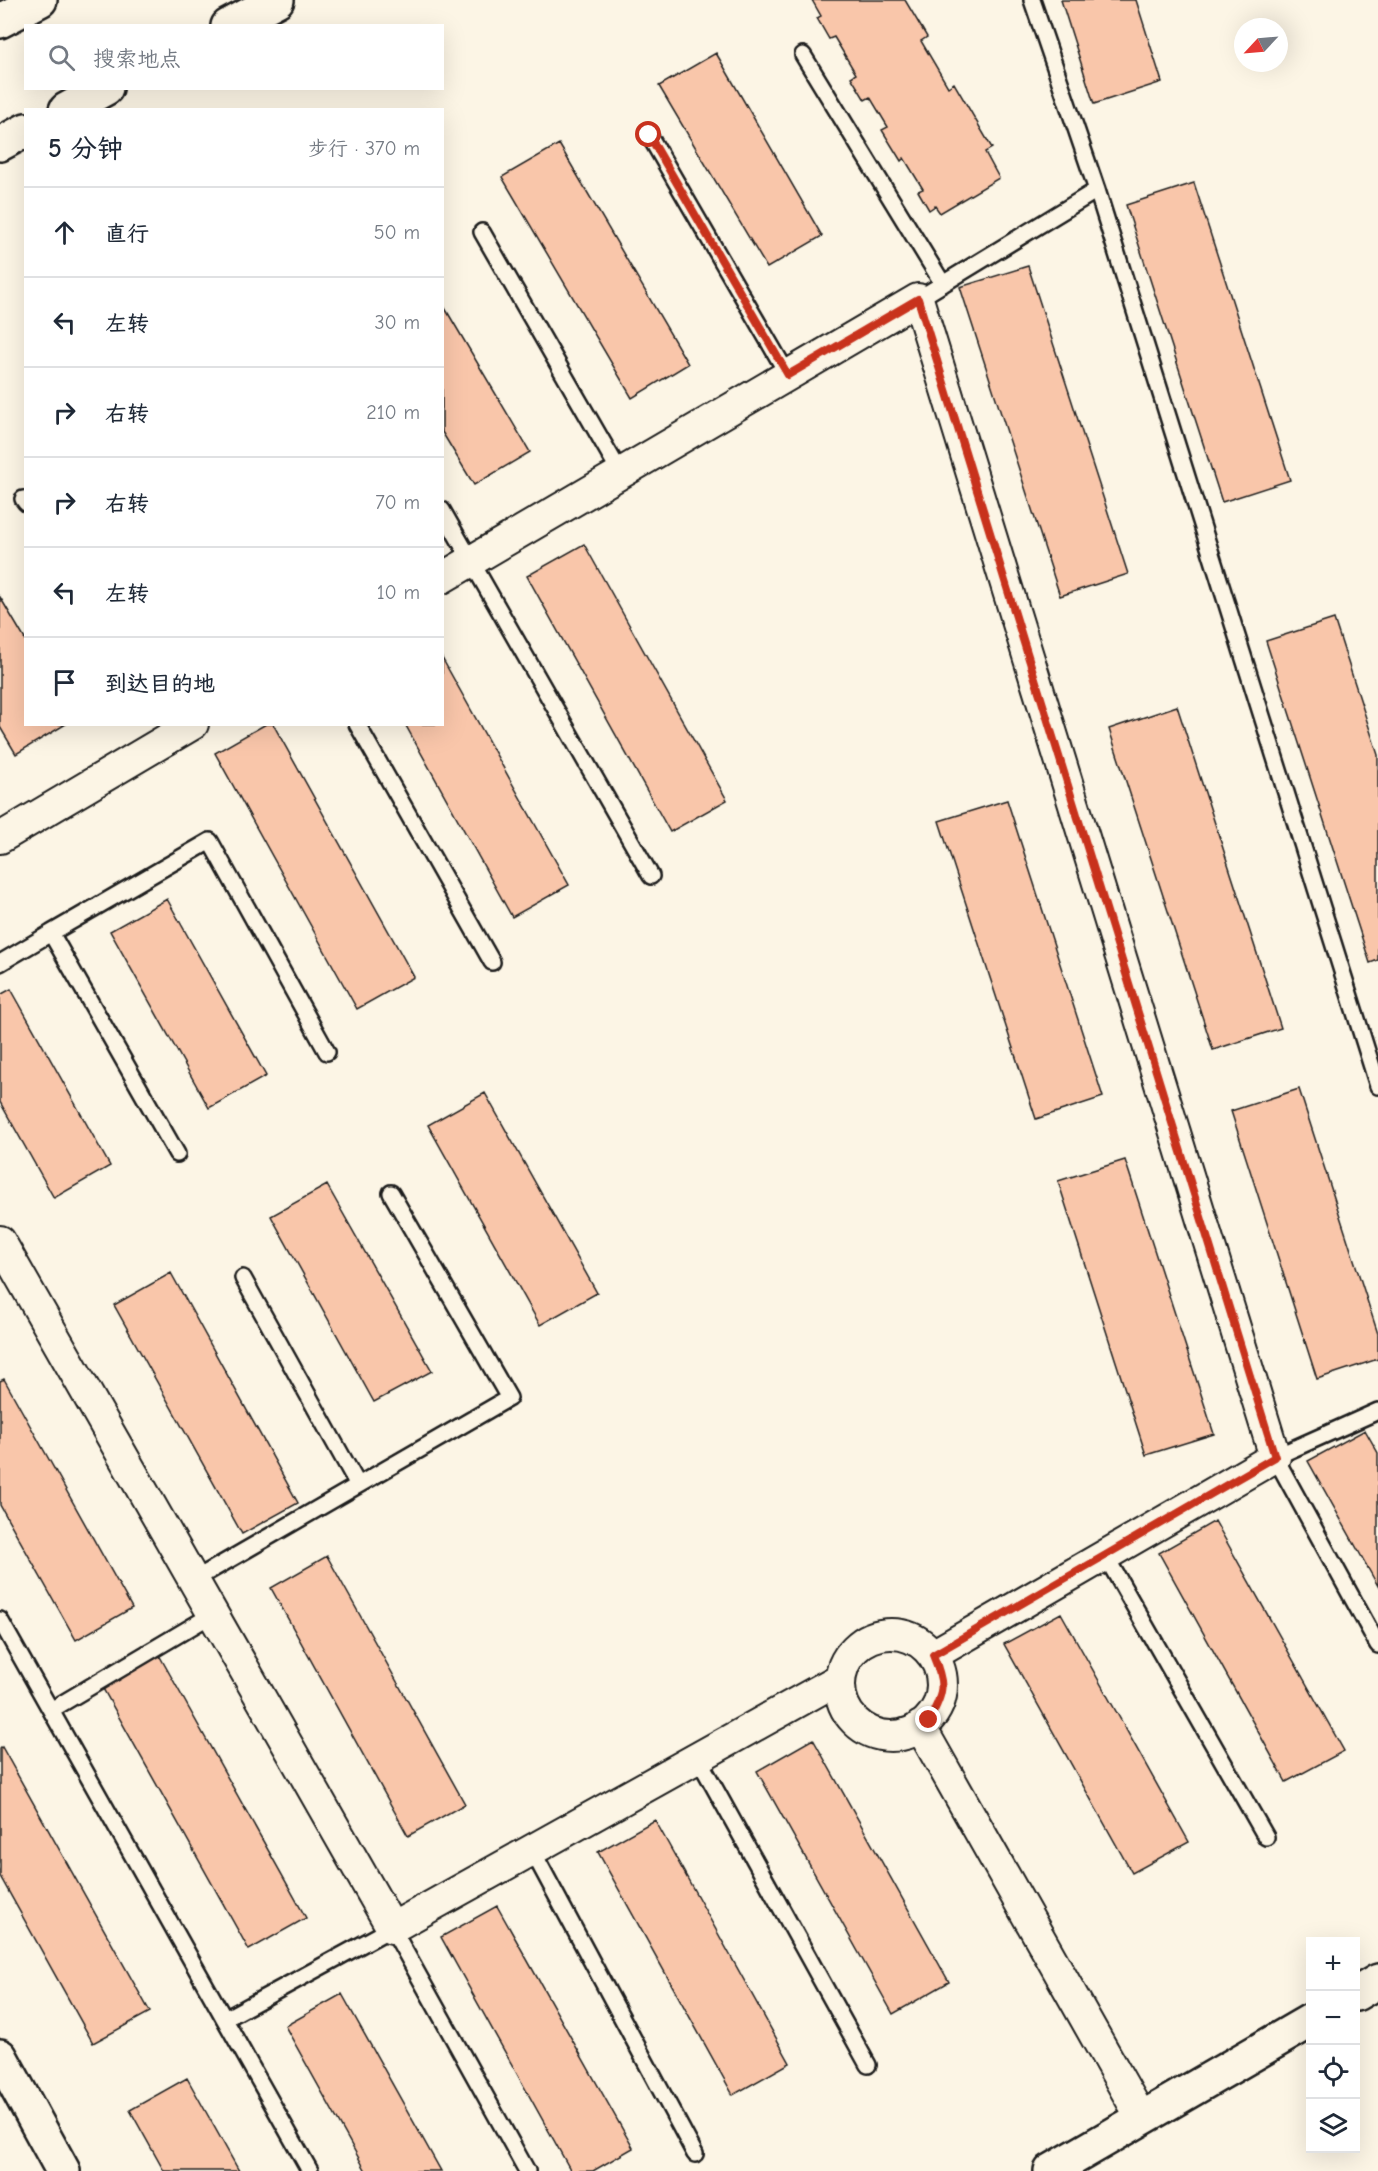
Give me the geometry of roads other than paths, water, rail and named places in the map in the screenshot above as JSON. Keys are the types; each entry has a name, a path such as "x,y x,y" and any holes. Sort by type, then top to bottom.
{"street":[{"path":"0,21 40,0"},
{"path":"232,24 277,0"},
{"path":"70,108 102,90"},
{"path":"0,144 24,131"},
{"path":"444,577 930,292 1275,1457 933,1655"},
{"path":"1,834 159,733 185,726"},
{"path":"0,1240 392,1928 839,1679"},
{"path":"885,1633 901,1634 915,1639 933,1655 942,1677 941,1700 929,1720 910,1734 887,1737 865,1731 848,1714 840,1697 839,1679 844,1662 855,1648 869,1638 885,1633"},
{"path":"921,1726 1142,2119"},
{"path":"1360,1992 1378,1981"},
{"path":"1051,2171 1306,2024"},
{"path":"0,2056 63,2171"}],"lane":[{"path":"1032,0 1096,190 1378,1086"},
{"path":"803,55 930,292 1096,190"},
{"path":"649,135 788,375"},
{"path":"482,232 621,474"},
{"path":"444,513 651,876"},
{"path":"358,726 492,962"},
{"path":"0,963 210,841 327,1052"},
{"path":"51,933 177,1154"},
{"path":"194,1580 509,1398 391,1193"},
{"path":"243,1278 358,1485"},
{"path":"1378,1411 1275,1457 1378,1645"},
{"path":"1105,1555 1266,1837"},
{"path":"51,1710 213,1614"},
{"path":"0,1620 310,2171"},
{"path":"698,1758 868,2065"},
{"path":"532,1850 695,2154"},
{"path":"225,2019 392,1928 527,2171"}]}
